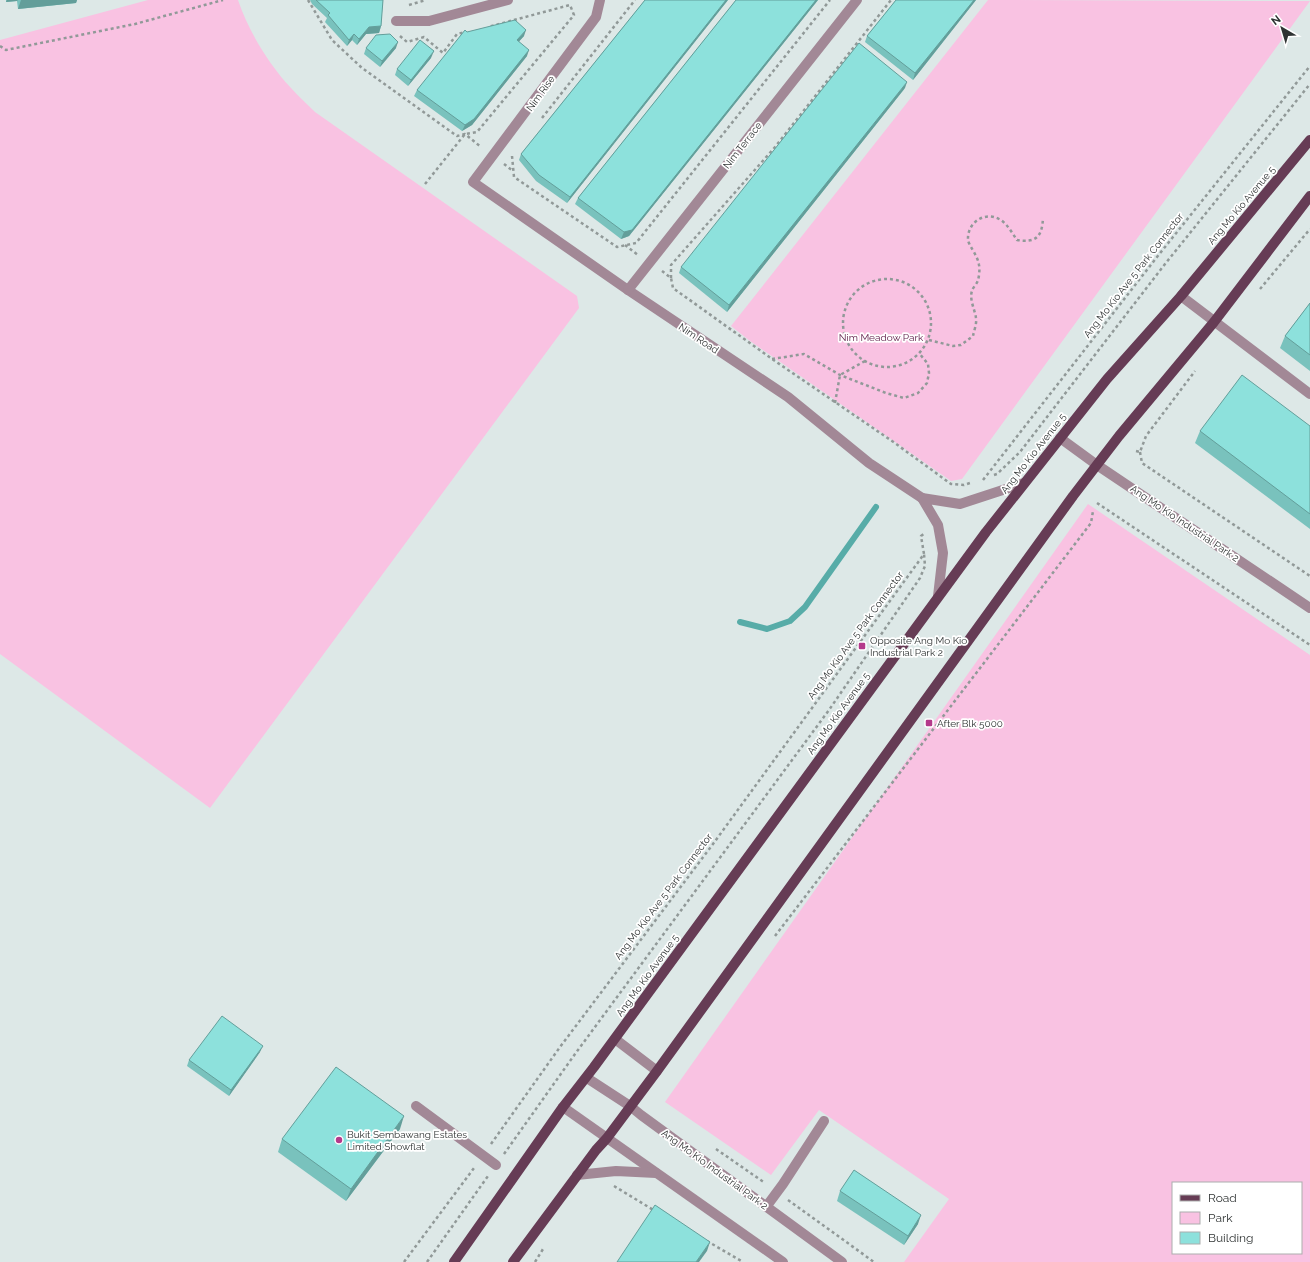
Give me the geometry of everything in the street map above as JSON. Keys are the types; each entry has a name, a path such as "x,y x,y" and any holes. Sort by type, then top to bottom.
{"main road":[{"name":"Ang Mo Kio Avenue 5","path":"454,1262 563,1107 615,1039 986,532 1107,379 1181,296 1310,140"},
{"path":"512,1262 657,1070 1097,464 1214,322 1310,196"}],"street":[{"path":"396,21 429,21 508,0"},
{"name":"Nim Rise","path":"473,182 596,17 600,0"},
{"name":"Nim Terrace","path":"628,290 857,0"},
{"name":"Nim Road","path":"473,182 628,290 788,398 870,464 922,498"},
{"path":"1181,296 1310,394"},
{"name":"Ang Mo Kio Industrial Park 2","path":"1060,438 1310,608"},
{"path":"922,498 960,504 1024,483"},
{"path":"922,498 938,525 943,553 938,596"},
{"path":"615,1039 657,1070"},
{"name":"Ang Mo Kio Industrial Park 2","path":"586,1078 630,1106 842,1262"},
{"path":"416,1106 496,1165"},
{"path":"563,1107 783,1262"},
{"path":"766,1207 824,1121"},
{"path":"577,1175 611,1171 656,1173"}],"path":[{"path":"0,46 6,50 135,24 222,0"},
{"path":"308,0 332,40 362,68 457,136 477,132 574,15 570,6 487,27"},
{"path":"426,0 397,8 395,32 407,42 424,37 443,52 457,34 472,31"},
{"path":"541,118 635,0"},
{"path":"512,156 514,177 617,247 636,243 830,0"},
{"path":"891,0 775,147 671,265 671,278 673,288 951,484 964,485 971,483"},
{"name":"Ang Mo Kio Ave 5 Park Connector","path":"984,480 1157,257 1310,66"},
{"path":"977,481 984,480 997,474 1020,452 1165,264 1310,84"},
{"path":"465,134 513,171"},
{"path":"425,184 465,134"},
{"path":"929,340 953,346 961,345 973,336 977,320 972,305 971,292 978,280 979,265 975,252 968,241 974,222 983,217 1000,219 1017,240 1025,242 1036,239 1042,231 1042,218"},
{"path":"625,245 671,278"},
{"path":"890,278 909,284 924,297 931,316 929,340 919,353 903,364 884,367 865,361 850,348 843,329 844,310 854,293 871,281 890,278"},
{"path":"772,359 804,354 840,374 886,394 904,398 918,393 927,383 929,373 928,364 919,353"},
{"path":"840,374 865,361"},
{"path":"835,403 840,374"},
{"path":"1140,452 1142,463 1310,576"},
{"path":"1097,503 1310,645"},
{"path":"774,938 1091,523 1093,511"},
{"path":"427,1262 575,1054 828,710 920,578 925,566 921,536"},
{"name":"Ang Mo Kio Ave 5 Park Connector","path":"404,1262 484,1155 560,1048 713,844 924,554"},
{"path":"710,1145 874,1262"},
{"path":"609,1183 661,1215"},
{"path":"701,1237 743,1262"}],"green space":[{"path":"148,0 238,0 248,24 267,58 291,88 315,112 577,296 579,308 210,808 0,654 0,40"},
{"name":"Nim Meadow Park","path":"988,0 1310,1 962,479 951,481 750,341 731,326"},
{"path":"1088,504 1310,655 1310,1262 904,1262 949,1199 819,1110 771,1175 665,1102"}],"building":[{"path":"316,0 383,0 381,26 369,27 359,39 354,34 349,40 328,15 330,13"},
{"path":"645,0 726,0 570,197 539,175 521,154"},
{"path":"736,0 816,0 632,230 624,232 578,198"},
{"path":"896,0 974,0 915,73 867,36"},
{"path":"515,20 526,30 517,40 529,50 474,119 465,125 417,90 465,30 467,32"},
{"path":"390,34 398,42 382,61 366,48 376,35"},
{"path":"420,40 434,51 411,80 397,69"},
{"path":"859,43 907,82 729,305 681,267"},
{"path":"1310,303 1310,355 1285,336"},
{"path":"1242,375 1310,426 1310,514 1200,431"},
{"path":"222,1016 263,1046 231,1090 189,1060"},
{"name":"Bukit Sembawang Estates Limited Showflat","path":"336,1067 404,1116 351,1189 282,1139"},
{"path":"854,1170 921,1215 908,1236 840,1191"},
{"path":"655,1205 710,1242 696,1262 617,1262"}],"waterway":[{"path":"740,622 767,629 790,621 805,607 876,507"}],"place":[{"name":"Opposite Ang Mo Kio Industrial Park 2","path":"862,646"},
{"name":"After Blk 5000","path":"929,723"},
{"name":"Bukit Sembawang Estates Limited Showflat","path":"339,1140"}]}
